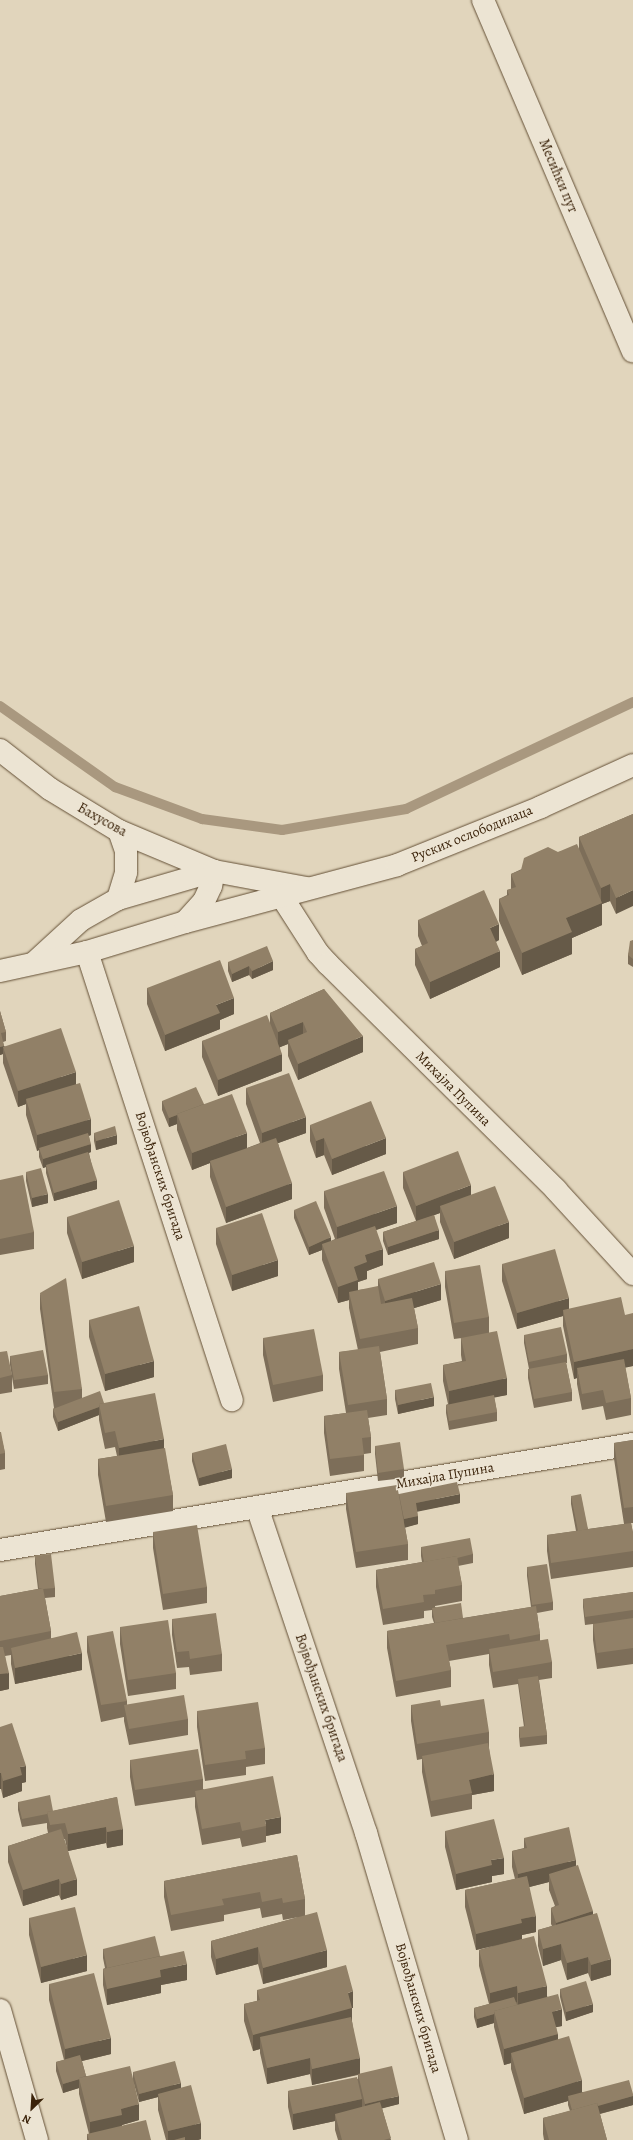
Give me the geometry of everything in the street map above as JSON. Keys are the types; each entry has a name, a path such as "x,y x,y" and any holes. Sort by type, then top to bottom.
{"street":[{"name":"Месићки пут","path":"483,0 633,351"},
{"name":"Бахусова","path":"0,750 50,789 119,831 214,870"},
{"name":"Руских ослободилаца","path":"0,970 87,952 185,922 282,897 306,888 397,865 541,807 633,765"},
{"path":"118,900 126,872 126,851 119,831"},
{"path":"185,922 204,901 211,886 214,870"},
{"name":"Руских ослободилаца","path":"34,962 81,920 118,900 214,870 306,888"},
{"name":"Михајла Пупина","path":"282,897 318,953 328,964 556,1190 633,1274"},
{"name":"Војвођанских бригада","path":"87,952 232,1400"},
{"name":"Михајла Пупина","path":"257,1507 633,1444"},
{"path":"0,1550 257,1507"},
{"name":"Војвођанских бригада","path":"257,1507 366,1833 457,2140"},
{"path":"0,2010 37,2140"}],"building":[{"path":"633,814 633,890 616,898 610,884 601,888 579,837"},
{"path":"577,844 602,903 566,918 572,932 522,953 499,899 509,895 507,890 516,887 511,874 521,870 524,858 548,847 558,852"},
{"path":"484,890 499,924 490,928 500,951 430,982 415,949 428,943 418,920"},
{"path":"633,940 633,959 628,955 630,941"},
{"path":"267,946 273,961 252,971 249,966 232,974 228,962"},
{"path":"220,960 234,998 216,1005 220,1013 165,1035 147,988"},
{"path":"324,989 363,1036 298,1064 288,1040 307,1032 303,1022 278,1032 270,1013"},
{"path":"0,1011 6,1032 1,1033 4,1046 0,1047"},
{"path":"267,1015 282,1054 218,1080 202,1041"},
{"path":"61,1028 76,1072 18,1091 3,1047"},
{"path":"289,1073 306,1117 262,1133 246,1088"},
{"path":"80,1083 91,1119 37,1135 26,1099"},
{"path":"196,1087 204,1104 169,1118 162,1101"},
{"path":"232,1094 247,1133 192,1153 177,1114"},
{"path":"371,1101 386,1138 332,1159 324,1138 316,1141 310,1125"},
{"path":"115,1126 117,1135 96,1141 94,1133"},
{"path":"88,1133 91,1144 43,1159 39,1148"},
{"path":"276,1138 292,1183 226,1207 210,1161"},
{"path":"458,1151 471,1185 416,1206 403,1172"},
{"path":"88,1152 97,1180 54,1193 46,1165"},
{"path":"41,1168 48,1194 32,1198 26,1172"},
{"path":"384,1171 397,1206 337,1227 324,1191"},
{"path":"23,1175 34,1232 0,1239 0,1180"},
{"path":"495,1186 509,1222 454,1242 440,1206"},
{"path":"119,1200 134,1246 82,1262 67,1217"},
{"path":"316,1201 331,1237 309,1247 294,1210"},
{"path":"262,1213 278,1260 232,1275 216,1228"},
{"path":"434,1215 439,1230 388,1247 383,1232"},
{"path":"375,1226 383,1249 365,1255 367,1262 354,1267 358,1280 338,1287 322,1244"},
{"path":"555,1249 569,1298 517,1313 502,1264"},
{"path":"434,1262 441,1284 385,1301 378,1279"},
{"path":"480,1265 489,1317 454,1323 445,1271"},
{"path":"66,1278 82,1389 54,1392 40,1293"},
{"path":"378,1286 381,1304 412,1298 418,1328 360,1339 349,1292"},
{"path":"621,1297 625,1315 633,1313 633,1349 574,1362 563,1310"},
{"path":"139,1306 154,1361 105,1374 89,1320"},
{"path":"561,1327 567,1354 529,1362 524,1335"},
{"path":"314,1329 323,1375 273,1385 263,1338"},
{"path":"497,1331 507,1378 449,1391 443,1365 466,1361 461,1338"},
{"path":"379,1346 387,1399 348,1405 339,1352"},
{"path":"43,1350 48,1375 14,1380 10,1356"},
{"path":"7,1351 12,1375 0,1378 0,1352"},
{"path":"624,1359 631,1398 606,1403 603,1390 582,1394 577,1368"},
{"path":"566,1362 572,1392 534,1399 528,1369"},
{"path":"431,1383 434,1397 398,1405 395,1390"},
{"path":"100,1391 104,1403 99,1404 99,1407 58,1422 53,1409"},
{"path":"155,1393 164,1439 119,1448 115,1431 105,1433 99,1404"},
{"path":"494,1395 497,1412 449,1421 446,1405"},
{"path":"367,1410 371,1437 362,1438 364,1455 330,1459 324,1416"},
{"path":"0,1432 5,1453 0,1454"},
{"path":"633,1440 633,1507 624,1508 614,1443"},
{"path":"400,1442 404,1469 378,1473 375,1446"},
{"path":"226,1444 232,1469 199,1478 192,1453"},
{"path":"165,1448 173,1495 106,1506 98,1459"},
{"path":"457,1482 460,1494 416,1503 418,1516 404,1519 399,1494"},
{"path":"397,1485 408,1544 356,1552 346,1493"},
{"path":"581,1494 588,1529 578,1531 571,1496"},
{"path":"631,1523 633,1533 633,1551 551,1563 547,1535"},
{"path":"197,1525 207,1587 163,1594 153,1532"},
{"path":"470,1538 473,1554 457,1558 457,1556 424,1562 421,1547"},
{"path":"51,1554 55,1588 39,1588 35,1556"},
{"path":"457,1556 462,1585 435,1590 435,1594 423,1595 424,1602 383,1609 376,1570"},
{"path":"547,1564 553,1602 532,1605 527,1567"},
{"path":"43,1588 51,1631 0,1641 0,1596"},
{"path":"633,1592 633,1610 585,1617 583,1599"},
{"path":"461,1603 463,1618 435,1623 432,1608"},
{"path":"536,1606 540,1634 510,1640 509,1634 446,1645 451,1670 396,1681 387,1631"},
{"path":"216,1613 222,1654 190,1659 189,1651 177,1652 172,1619"},
{"path":"633,1618 633,1648 597,1653 593,1624"},
{"path":"168,1620 176,1673 128,1680 120,1627"},
{"path":"113,1631 127,1701 101,1705 87,1636"},
{"path":"77,1632 82,1653 15,1668 11,1648"},
{"path":"548,1639 552,1662 493,1672 489,1649"},
{"path":"0,1647 3,1647 9,1673 0,1674"},
{"path":"538,1676 547,1735 520,1738 519,1727 525,1726 518,1679"},
{"path":"184,1695 188,1719 129,1729 124,1705"},
{"path":"484,1699 489,1732 417,1744 411,1705 440,1700 441,1706"},
{"path":"258,1702 265,1748 245,1751 246,1759 205,1765 197,1711"},
{"path":"12,1723 26,1766 20,1767 22,1775 3,1781 0,1773 0,1727"},
{"path":"488,1743 494,1774 469,1780 472,1793 431,1801 422,1756"},
{"path":"198,1749 203,1779 135,1790 130,1760"},
{"path":"273,1776 281,1817 265,1820 266,1826 242,1831 240,1822 202,1829 195,1791"},
{"path":"50,1795 53,1811 47,1812 47,1814 22,1819 18,1802"},
{"path":"117,1797 123,1829 107,1832 106,1827 68,1834 65,1823 50,1825 47,1812"},
{"path":"494,1819 504,1858 491,1860 492,1865 456,1874 445,1831"},
{"path":"569,1827 576,1860 518,1874 512,1851 527,1848 524,1838"},
{"path":"61,1829 77,1879 61,1884 59,1879 23,1890 8,1846"},
{"path":"297,1855 305,1899 283,1903 282,1898 262,1902 260,1892 222,1899 224,1905 171,1915 164,1881"},
{"path":"578,1865 593,1911 556,1923 551,1908 559,1905 549,1874"},
{"path":"527,1876 536,1916 521,1919 522,1923 476,1934 465,1890"},
{"path":"75,1907 87,1955 41,1967 29,1918"},
{"path":"317,1912 327,1950 263,1968 258,1947 216,1959 211,1941"},
{"path":"597,1913 611,1959 591,1965 588,1957 567,1963 561,1944 543,1949 538,1930"},
{"path":"155,1936 160,1956 107,1968 103,1949"},
{"path":"534,1936 547,1986 518,1993 517,1986 490,1993 479,1950"},
{"path":"184,1951 187,1964 160,1970 161,1977 107,1989 103,1969"},
{"path":"346,1965 353,1991 348,1993 352,2008 253,2035 244,2004 260,2000 257,1990"},
{"path":"94,1973 111,2038 65,2049 49,1984"},
{"path":"586,1981 593,2004 566,2012 560,1989"},
{"path":"558,1994 562,2009 552,2012 558,2034 504,2049 494,2011"},
{"path":"514,1997 517,2005 494,2011 494,2014 477,2019 474,2008"},
{"path":"351,2017 360,2058 312,2069 310,2058 267,2068 260,2037"},
{"path":"569,2036 582,2080 524,2098 511,2053"},
{"path":"80,2055 86,2076 63,2084 56,2062"},
{"path":"175,2061 181,2083 139,2094 133,2072"},
{"path":"130,2066 139,2104 121,2109 122,2115 90,2122 79,2078"},
{"path":"392,2066 399,2096 365,2104 358,2074"},
{"path":"357,2077 362,2099 293,2114 288,2091"},
{"path":"629,2080 633,2096 598,2106 597,2103 572,2110 568,2096"},
{"path":"191,2085 201,2123 168,2131 158,2094"},
{"path":"380,2102 391,2138 384,2140 342,2140 335,2114"},
{"path":"597,2103 607,2140 549,2140 543,2118"},
{"path":"146,2120 151,2140 89,2140 87,2134"},
{"path":"185,2137 185,2140 174,2140"}],"waterway":[{"path":"0,706 115,787 202,819 282,830 406,809 633,702"}]}
